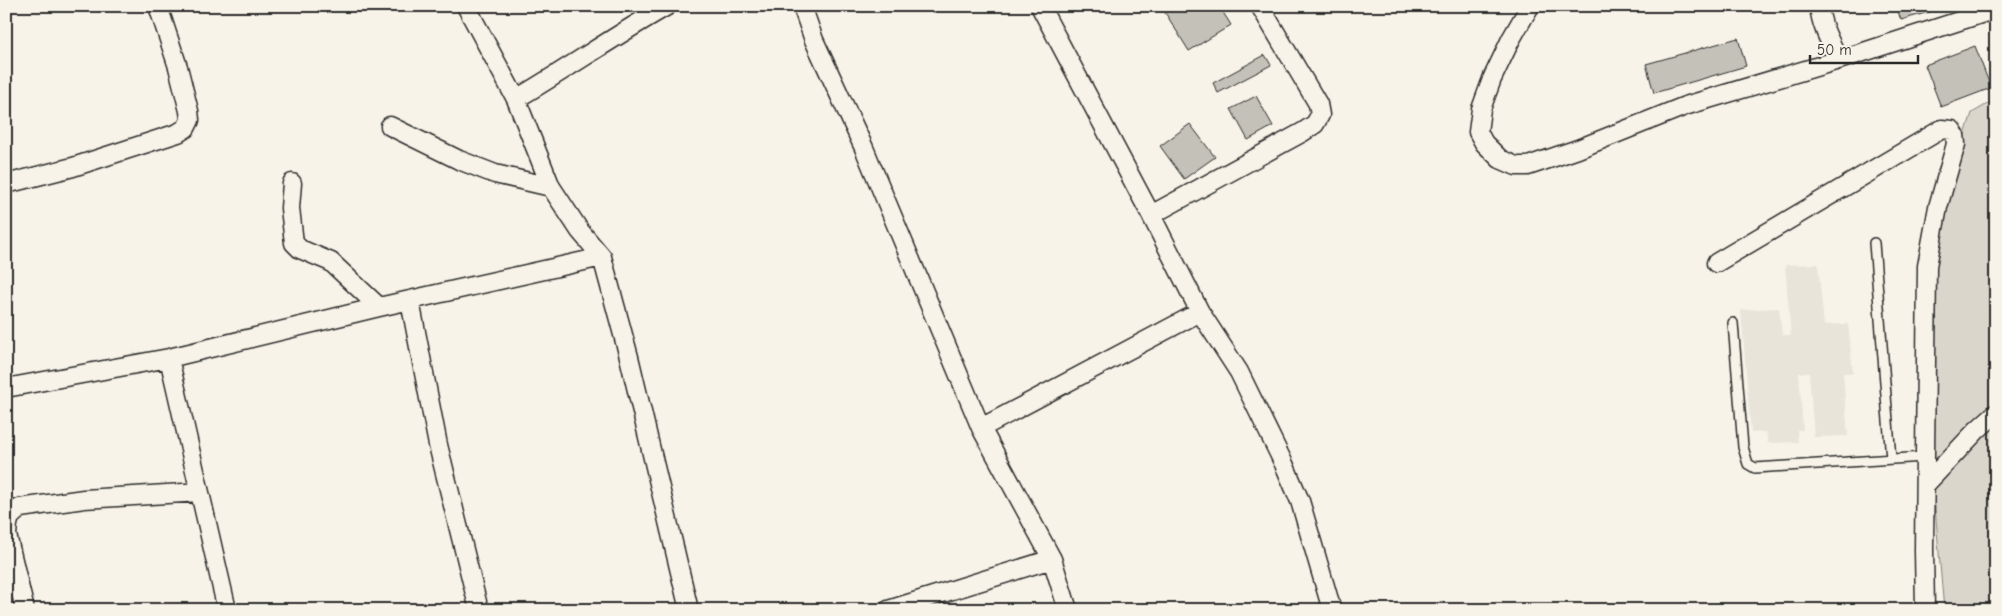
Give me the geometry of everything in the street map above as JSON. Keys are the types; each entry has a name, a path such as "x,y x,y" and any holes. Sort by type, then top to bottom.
{"street":[{"path":"6,184 74,167 178,133 186,128 190,120 189,111 178,67 158,6"},
{"path":"466,6 516,99 551,187 580,231 602,257 629,357 689,610"},
{"path":"516,99 667,6"},
{"path":"802,6 814,40 864,148 981,428 1052,559 1068,610"},
{"path":"1040,6 1151,215 1200,312 1238,372 1284,464 1300,501 1332,610"},
{"path":"1151,215 1303,132 1314,124 1320,115 1318,104 1260,6"},
{"path":"1530,6 1510,39 1492,79 1481,109 1478,132 1484,143 1500,159 1516,166 1528,166 1578,149 1685,106 1840,60 1996,9"},
{"path":"1819,6 1820,18 1828,39 1840,60"},
{"path":"390,126 459,160 495,174 551,187"},
{"path":"1716,263 1942,130 1952,130 1955,135 1956,144 1938,207 1927,266 1924,610"},
{"path":"292,183 290,208 294,243 300,249 331,262 379,307"},
{"path":"6,388 169,358 379,307 602,257"},
{"path":"410,301 438,445 479,610"},
{"path":"981,428 1200,312"},
{"path":"169,358 227,610"},
{"path":"1925,485 1977,430 1996,413"},
{"path":"25,610 8,535 10,516 20,508 84,499 200,492"},
{"path":"888,610 1052,559"}],"lane":[{"path":"1874,243 1891,459"},
{"path":"1732,323 1742,447 1748,464 1755,468 1924,457"}],"shaded area":[{"path":"1996,99 1996,610 1944,610 1927,416 1926,305 1946,193 1972,113"},
{"path":"1818,264 1824,325 1848,324 1853,373 1843,373 1848,436 1814,437 1809,373 1799,373 1803,430 1797,430 1798,442 1768,443 1766,432 1751,433 1741,310 1779,308 1782,335 1791,335 1785,265"}],"building":[{"path":"1161,6 1219,6 1231,25 1189,51"},
{"path":"1896,6 1942,6 1943,8 1901,20"},
{"path":"1738,38 1746,66 1654,93 1646,64"},
{"path":"1975,46 1991,88 1941,107 1925,65"},
{"path":"1265,55 1271,65 1218,93 1213,83"},
{"path":"1256,96 1273,126 1248,140 1231,109"},
{"path":"1190,124 1215,157 1184,179 1160,146"}]}
